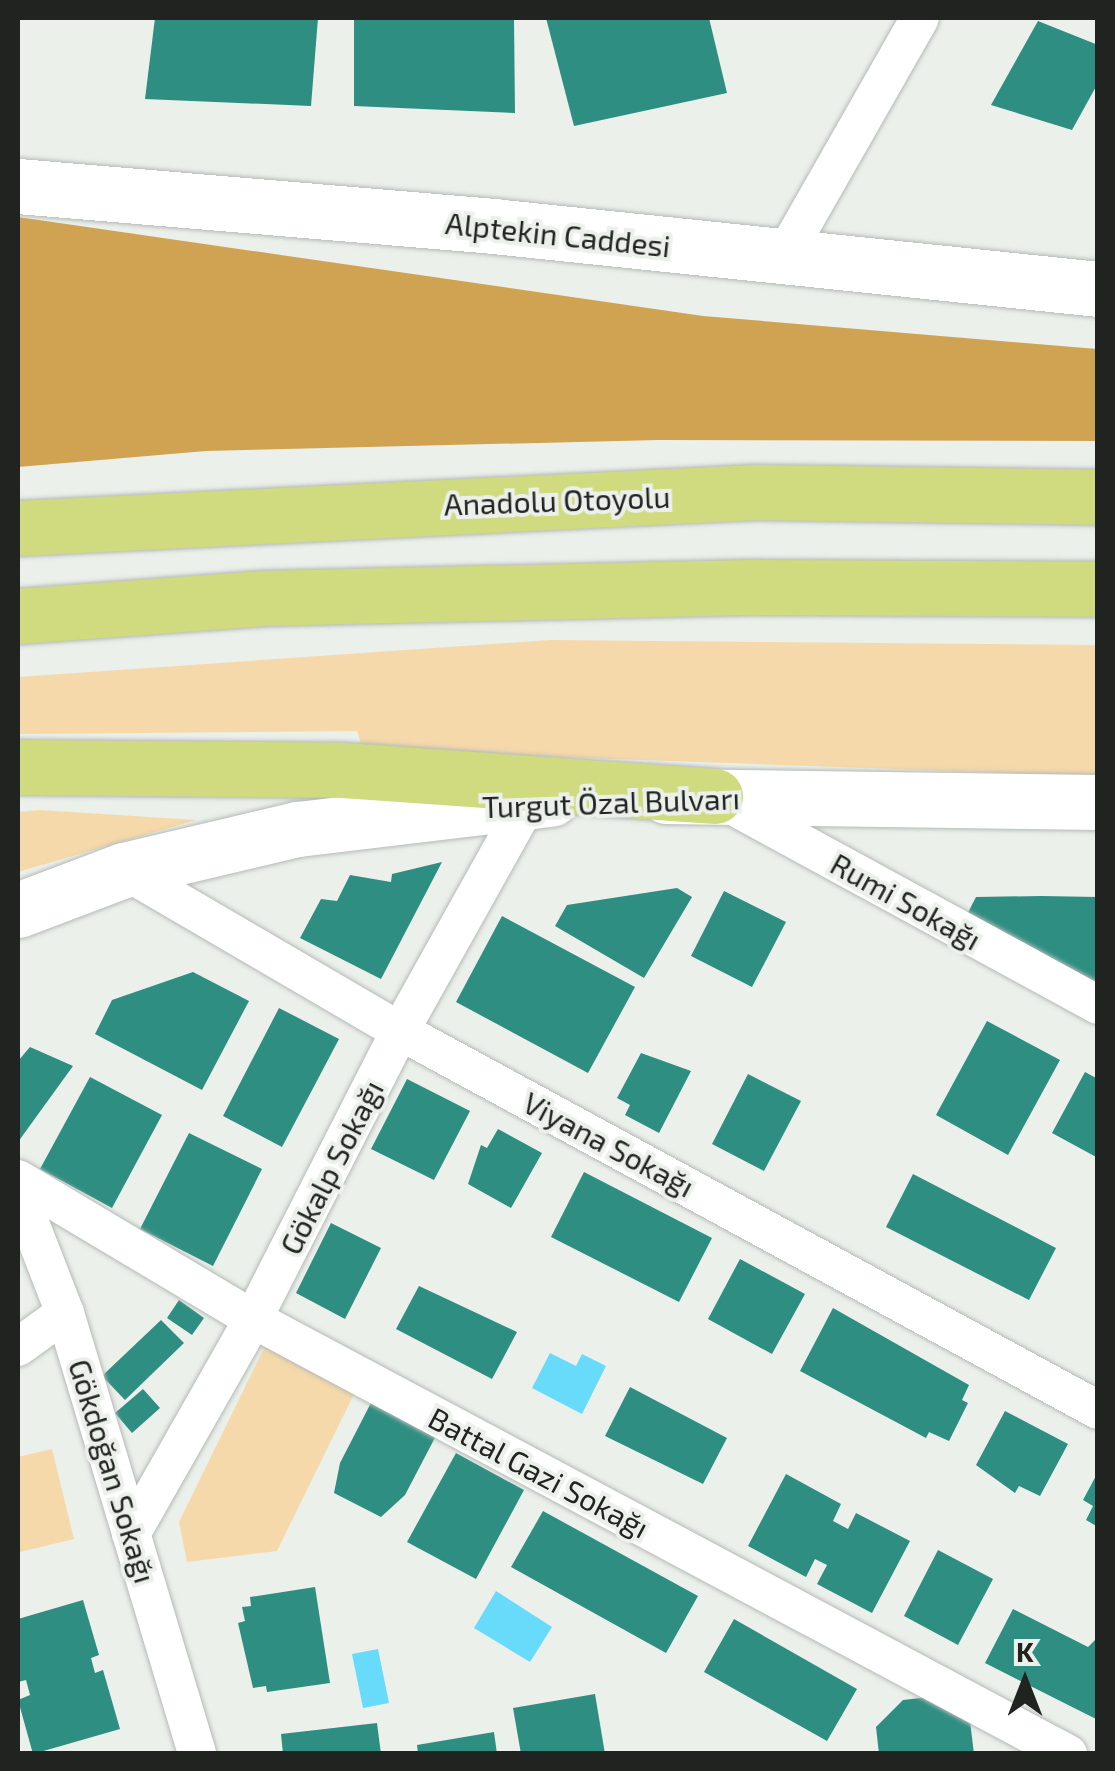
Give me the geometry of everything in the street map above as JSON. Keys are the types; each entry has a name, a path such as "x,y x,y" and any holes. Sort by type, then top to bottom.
{"highway":[{"name":"Anadolu Otoyolu","path":"18,528 755,492 1098,496"},
{"path":"18,616 263,598 777,587 1098,589"},
{"path":"18,626 100,612"},
{"path":"18,767 342,770 715,796"}],"main road":[{"name":"Alptekin Caddesi","path":"18,186 1098,289"},
{"name":"Turgut Özal Bulvarı","path":"18,910 124,870 298,829 529,800 715,796 1098,802"}],"street":[{"path":"783,258 920,18"},
{"name":"Rumi Sokağı","path":"715,796 1098,1006"},
{"name":"Gökalp Sokağı","path":"132,1534 254,1320 400,1031 529,800"},
{"name":"Viyana Sokağı","path":"124,870 400,1031 1098,1410"},
{"name":"Battal Gazi Sokağı","path":"18,1179 254,1320 1068,1754"},
{"name":"Gökdoğan Sokağı","path":"18,1192 66,1313 197,1754"},
{"path":"18,1346 66,1313"}],"shaded area":[{"path":"18,217 703,316 1097,349 1097,441 658,440 206,451 18,467"},
{"path":"550,640 1097,645 1097,776 363,750 357,731 18,734 18,677"},
{"path":"18,812 196,820 18,872"},
{"path":"265,1346 355,1392 277,1551 187,1562 179,1522"},
{"path":"52,1449 74,1539 20,1552 18,1457"}],"water":[{"path":"550,1353 576,1366 582,1354 606,1366 582,1414 532,1388"},
{"path":"496,1591 552,1627 530,1662 474,1628"},
{"path":"378,1649 389,1703 363,1708 352,1654"}],"building":[{"path":"155,18 318,18 311,106 145,99"},
{"path":"354,18 514,18 515,113 354,106"},
{"path":"546,18 709,18 727,93 574,126"},
{"path":"1038,21 1098,45 1098,83 1072,130 991,105"},
{"path":"442,862 381,979 300,938 321,899 337,901 350,875 391,882 392,874"},
{"path":"677,888 692,897 644,978 555,926 567,905"},
{"path":"724,891 786,922 752,987 691,956"},
{"path":"976,897 1098,897 1096,982 961,926"},
{"path":"502,916 635,987 588,1073 456,1002"},
{"path":"193,972 249,1001 202,1090 95,1034 112,1000"},
{"path":"279,1008 339,1039 282,1147 223,1116"},
{"path":"987,1021 1060,1060 1008,1155 936,1115"},
{"path":"30,1047 73,1066 18,1142 18,1061"},
{"path":"641,1053 691,1071 659,1133 625,1115 630,1105 617,1098"},
{"path":"1085,1072 1098,1079 1098,1158 1052,1133"},
{"path":"748,1074 801,1101 764,1171 712,1144"},
{"path":"90,1077 162,1115 112,1208 40,1169"},
{"path":"407,1079 470,1111 434,1180 371,1149"},
{"path":"498,1129 542,1153 511,1208 468,1184 481,1145 487,1148"},
{"path":"189,1133 262,1169 213,1266 140,1229"},
{"path":"584,1172 712,1238 679,1302 551,1237"},
{"path":"913,1174 1056,1248 1029,1300 886,1227"},
{"path":"331,1223 381,1248 345,1319 296,1293"},
{"path":"740,1259 805,1294 772,1354 708,1319"},
{"path":"419,1286 517,1332 492,1379 396,1329"},
{"path":"179,1300 204,1318 192,1335 167,1318"},
{"path":"833,1308 969,1385 962,1400 968,1403 949,1441 929,1432 926,1438 800,1371"},
{"path":"161,1320 184,1343 125,1400 102,1376"},
{"path":"630,1387 727,1438 703,1484 605,1436"},
{"path":"143,1389 160,1408 132,1433 115,1413"},
{"path":"374,1397 439,1430 405,1495 381,1517 334,1493 340,1463"},
{"path":"1005,1411 1068,1444 1040,1496 1019,1486 1015,1493 976,1465"},
{"path":"456,1453 524,1490 476,1579 407,1542"},
{"path":"1098,1472 1098,1527 1086,1520 1093,1506 1083,1500"},
{"path":"786,1474 841,1504 833,1521 848,1529 856,1513 910,1541 872,1613 817,1584 827,1565 815,1559 806,1577 748,1546"},
{"path":"543,1511 698,1596 666,1653 511,1567"},
{"path":"938,1550 993,1579 958,1645 904,1616"},
{"path":"315,1587 330,1683 267,1692 266,1686 253,1688 238,1623 245,1621 242,1607 251,1606 250,1597"},
{"path":"83,1600 99,1655 91,1658 95,1673 103,1670 120,1729 33,1754 18,1700 30,1695 26,1680 18,1682 18,1619"},
{"path":"1013,1609 1088,1647 1098,1637 1098,1720 985,1663"},
{"path":"734,1619 857,1689 827,1741 704,1672"},
{"path":"595,1694 605,1754 521,1754 513,1708"},
{"path":"929,1697 970,1721 974,1754 879,1754 876,1727 903,1700"},
{"path":"377,1723 381,1754 283,1754 281,1734"},
{"path":"494,1732 497,1754 418,1754 417,1745"}]}
